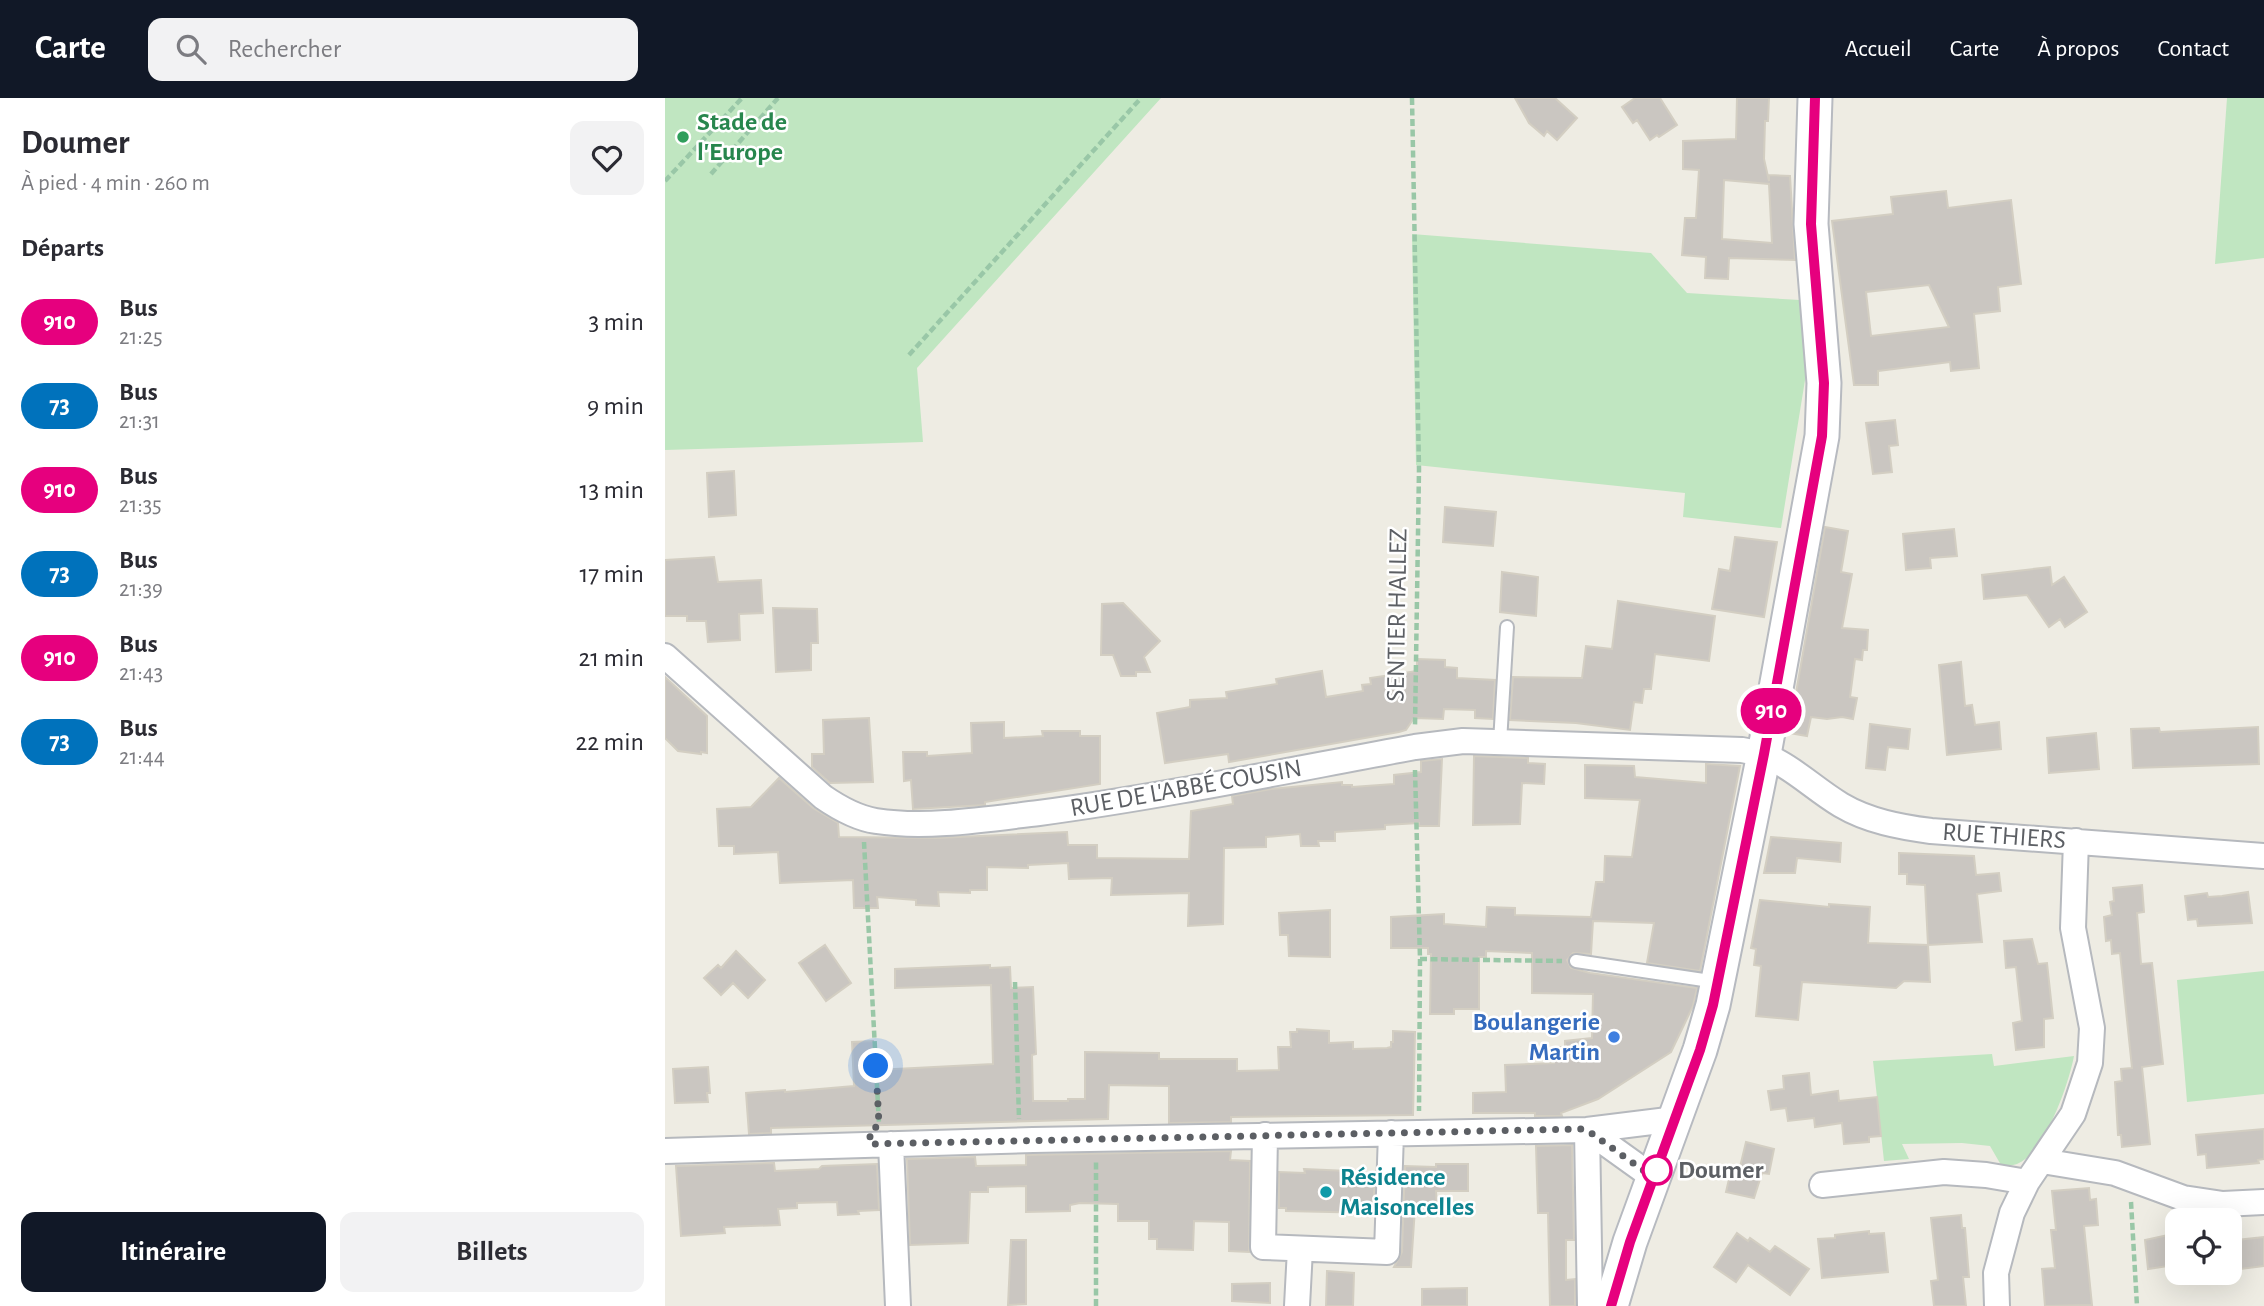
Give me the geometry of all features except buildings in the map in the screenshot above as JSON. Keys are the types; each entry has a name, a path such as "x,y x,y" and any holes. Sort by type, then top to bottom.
{"main road":[{"path":"1611,1306 1630,1242 1707,1030 1719,982 1764,754 1825,413 1811,224 1815,98"}],"street":[{"name":"RUE DE L'ABBÉ COUSIN","path":"665,656 810,787 836,806 862,818 890,822 928,823 1125,801 1451,741 1742,750 1764,754"},
{"name":"RUE THIERS","path":"1764,754 1786,765 1843,806 1893,825 1931,831 2264,856"},
{"path":"1997,1306 1996,1273 2012,1213 2027,1182 2073,1114 2090,1063 2092,1028 2073,928 2076,841"},
{"path":"665,1151 1020,1140 1587,1130 1676,1119"},
{"path":"1587,1130 1654,1178"},
{"path":"1587,1130 1590,1306"},
{"path":"1265,1135 1263,1247 1387,1252 1391,1133"},
{"path":"881,1144 898,1306"},
{"path":"2042,1161 2129,1177 2183,1198 2223,1204 2264,1202"},
{"path":"1822,1185 1944,1172 2027,1182"},
{"path":"1297,1306 1300,1249"}],"lane":[{"path":"1500,742 1507,627"},
{"path":"1576,961 1719,982"}],"path":[{"path":"665,181 742,98"},
{"path":"711,174 778,98"},
{"path":"909,355 1141,98"},
{"name":"SENTIER HALLEZ","path":"1412,98 1419,469 1415,747 1420,959 1419,1133"},
{"path":"862,818 879,1125 870,1131 881,1144"},
{"path":"1420,959 1576,961"},
{"path":"1015,982 1020,1140"},
{"path":"1096,1139 1096,1306"},
{"path":"2129,1177 2137,1306"}],"green space":[{"path":"665,98 1161,98 917,368 923,442 665,450"},
{"path":"2227,98 2264,98 2264,258 2215,264"},
{"path":"1412,234 1651,253 1687,293 1800,300 1806,374 1781,528 1683,517 1685,493 1416,465"},
{"path":"2264,971 2264,1094 2187,1102 2177,980"},
{"path":"1992,1054 1994,1066 2074,1056 2054,1116 2037,1146 2027,1157 2015,1165 2001,1165 1990,1146 1962,1143 1902,1144 1909,1159 1884,1161 1873,1061"}],"bus line":[{"name":"910","path":"1611,1306 1638,1217 1707,1030 1764,754 1822,436 1825,413 1824,383 1811,224 1815,98"}],"place":[{"name":"Stade de l'Europe","path":"683,137"},
{"name":"Boulangerie Martin","path":"1614,1037"},
{"name":"Doumer","path":"1657,1170"},
{"name":"Résidence Maisoncelles","path":"1326,1192"}],"route":[{"path":"876,1066 879,1125 870,1131 870,1144 1580,1129 1587,1130 1654,1178 1657,1170"}]}
